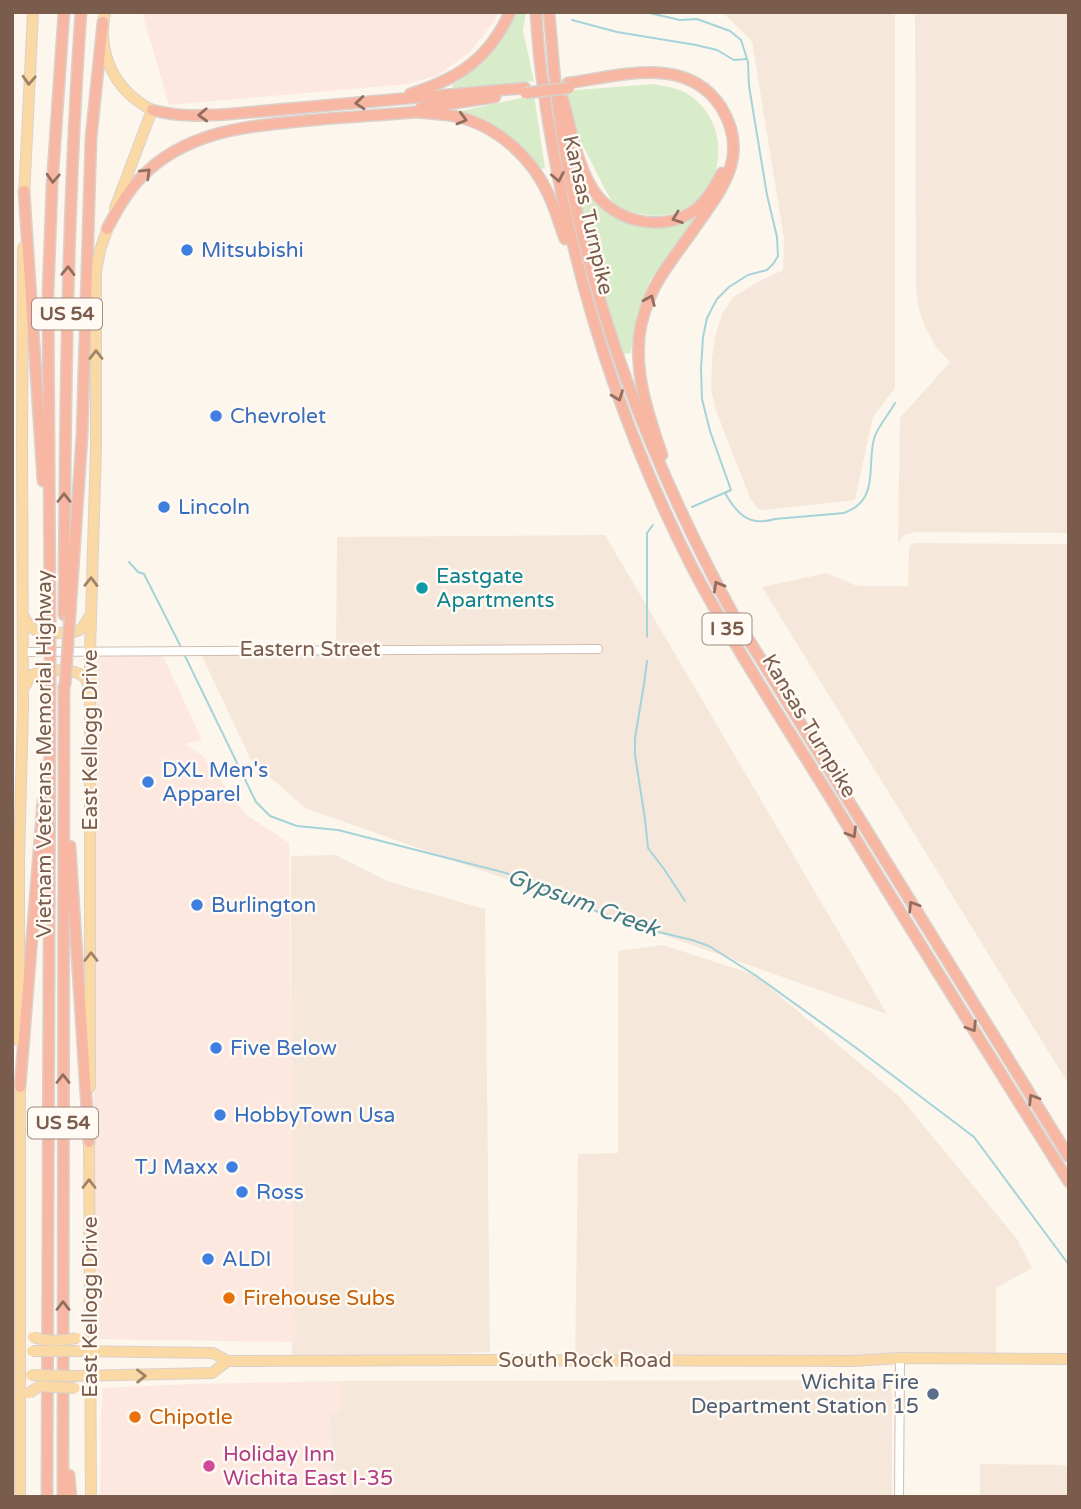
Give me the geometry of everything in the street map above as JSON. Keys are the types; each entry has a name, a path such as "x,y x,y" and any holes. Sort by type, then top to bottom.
{"highway":[{"name":"Vietnam Veterans Memorial Highway","path":"47,1497 49,281 64,12"},
{"name":"Vietnam Veterans Memorial Highway","path":"63,1497 64,708 67,615 64,466 68,258 81,12"},
{"path":"390,100 439,84 466,69 491,44 510,12"},
{"name":"Kansas Turnpike","path":"536,12 549,130 582,284 623,410 667,516 692,567 744,657 1069,1182"},
{"name":"Kansas Turnpike","path":"549,12 558,108 579,217 593,272 631,394 678,508 734,616 1069,1157"},
{"path":"67,615 82,436 90,138 104,17"},
{"path":"152,110 170,115 205,116 525,91 569,86 641,79 679,81 700,94 715,110 725,132 727,145 723,170 703,203 685,216 663,223 630,219 609,208 593,189 580,162 573,140 553,60"},
{"path":"569,86 650,72 675,74 700,85 709,93 724,112 733,137 732,164 722,190 660,278 646,307 638,343 638,360 648,410 678,508"},
{"path":"370,116 525,91"},
{"path":"107,229 121,203 141,177 168,155 193,142 252,126 416,112 456,117 485,128 508,142 527,161 546,191 582,284"},
{"path":"24,191 50,593"},
{"path":"20,1087 49,718"},
{"path":"64,749 89,1142"},
{"path":"40,1497 47,1396"},
{"path":"63,1398 71,1497"}],"main road":[{"path":"20,1497 21,1375 16,1351 20,1321 18,874 23,694 24,191 33,12"},
{"path":"104,17 104,47 113,73 129,94 152,110"},
{"name":"East Kellogg Drive","path":"91,1497 90,651 96,458 96,272 107,229 152,110"},
{"path":"23,613 26,621 36,631 72,632 82,628 91,612"},
{"path":"23,694 31,675 47,671 77,673 87,680 90,691"},
{"path":"20,1321 33,1337 39,1339 77,1338 90,1321"},
{"name":"South Rock Road","path":"16,1351 213,1353 228,1361 1069,1359"},
{"name":"South Rock Road","path":"21,1375 212,1373 228,1361"},
{"path":"20,1411 29,1393 40,1386 75,1388 88,1396 91,1404"}],"street":[{"name":"Eastern Street","path":"23,652 598,649"},
{"path":"899,1497 901,1358"}],"shaded area":[{"path":"142,12 498,12 496,19 470,52 438,75 408,84 169,105"},
{"path":"722,12 895,12 895,388 873,417 855,500 758,509 750,498 715,408 711,387 712,358 722,314 733,297 783,270 784,239 752,41"},
{"path":"915,12 1069,12 1069,533 915,532 904,535 898,543 900,418 950,362 936,347 926,329 916,290"},
{"path":"605,535 887,1014 305,808 251,760 199,650 336,646 337,537"},
{"path":"1069,544 1069,1085 762,587 827,573 857,586 908,586 909,549 910,545"},
{"path":"160,649 202,740 186,744 203,756 245,814 289,843 295,1342 94,1339 93,650"},
{"path":"335,855 387,881 485,909 490,1352 292,1361 291,856"},
{"path":"663,945 755,975 900,1097 1017,1239 1032,1268 996,1288 996,1359 575,1360 578,1154 618,1153 618,951"},
{"path":"889,1380 892,1394 892,1497 331,1497 330,1412 341,1411 341,1381"},
{"path":"341,1381 341,1411 330,1412 331,1497 100,1497 103,1388"},
{"path":"980,1464 1069,1465 1069,1497 980,1497"}],"green space":[{"path":"512,12 526,12 523,31 534,81 454,89 452,85 483,60"},
{"path":"653,84 680,90 700,104 711,120 717,138 718,156 715,174 706,191 692,204 674,213 658,216 629,211 614,203 576,130 565,91"},
{"path":"534,95 545,168 537,170 520,150 462,115 462,111"},
{"path":"587,191 609,214 627,223 648,228 664,226 700,210 649,282 636,317 631,353 622,354 593,253 579,194"}],"waterway":[{"path":"645,12 680,20 697,19 730,31 741,40 748,62 749,86 767,195 777,237 778,256 773,264 767,270 748,275 729,287 717,299 707,318 701,368 702,399 731,490 692,507"},
{"path":"572,20 617,32 717,50 734,60 747,59"},
{"path":"725,493 739,513 758,521 844,513 853,509 868,490 875,436 895,403"},
{"path":"647,637 647,533 653,525"},
{"name":"Gypsum Creek","path":"129,562 138,572 144,574 182,649"},
{"name":"Gypsum Creek","path":"184,654 256,802 270,816 297,826 338,830 506,873 603,914 709,946 755,975 855,1047 974,1137 1069,1265"},
{"path":"647,661 635,738 635,755 648,848 685,901"}],"place":[{"name":"Mitsubishi","path":"187,250"},
{"name":"Chevrolet","path":"216,416"},
{"name":"Lincoln","path":"164,507"},
{"name":"Eastgate Apartments","path":"422,588"},
{"name":"DXL Men's Apparel","path":"148,782"},
{"name":"Burlington","path":"197,905"},
{"name":"Five Below","path":"216,1048"},
{"name":"HobbyTown Usa","path":"220,1115"},
{"name":"TJ Maxx","path":"232,1167"},
{"name":"Ross","path":"242,1192"},
{"name":"ALDI","path":"208,1259"},
{"name":"Firehouse Subs","path":"229,1298"},
{"name":"Wichita Fire Department Station 15","path":"933,1394"},
{"name":"Chipotle","path":"135,1417"},
{"name":"Holiday Inn Wichita East I-35","path":"209,1466"}]}
